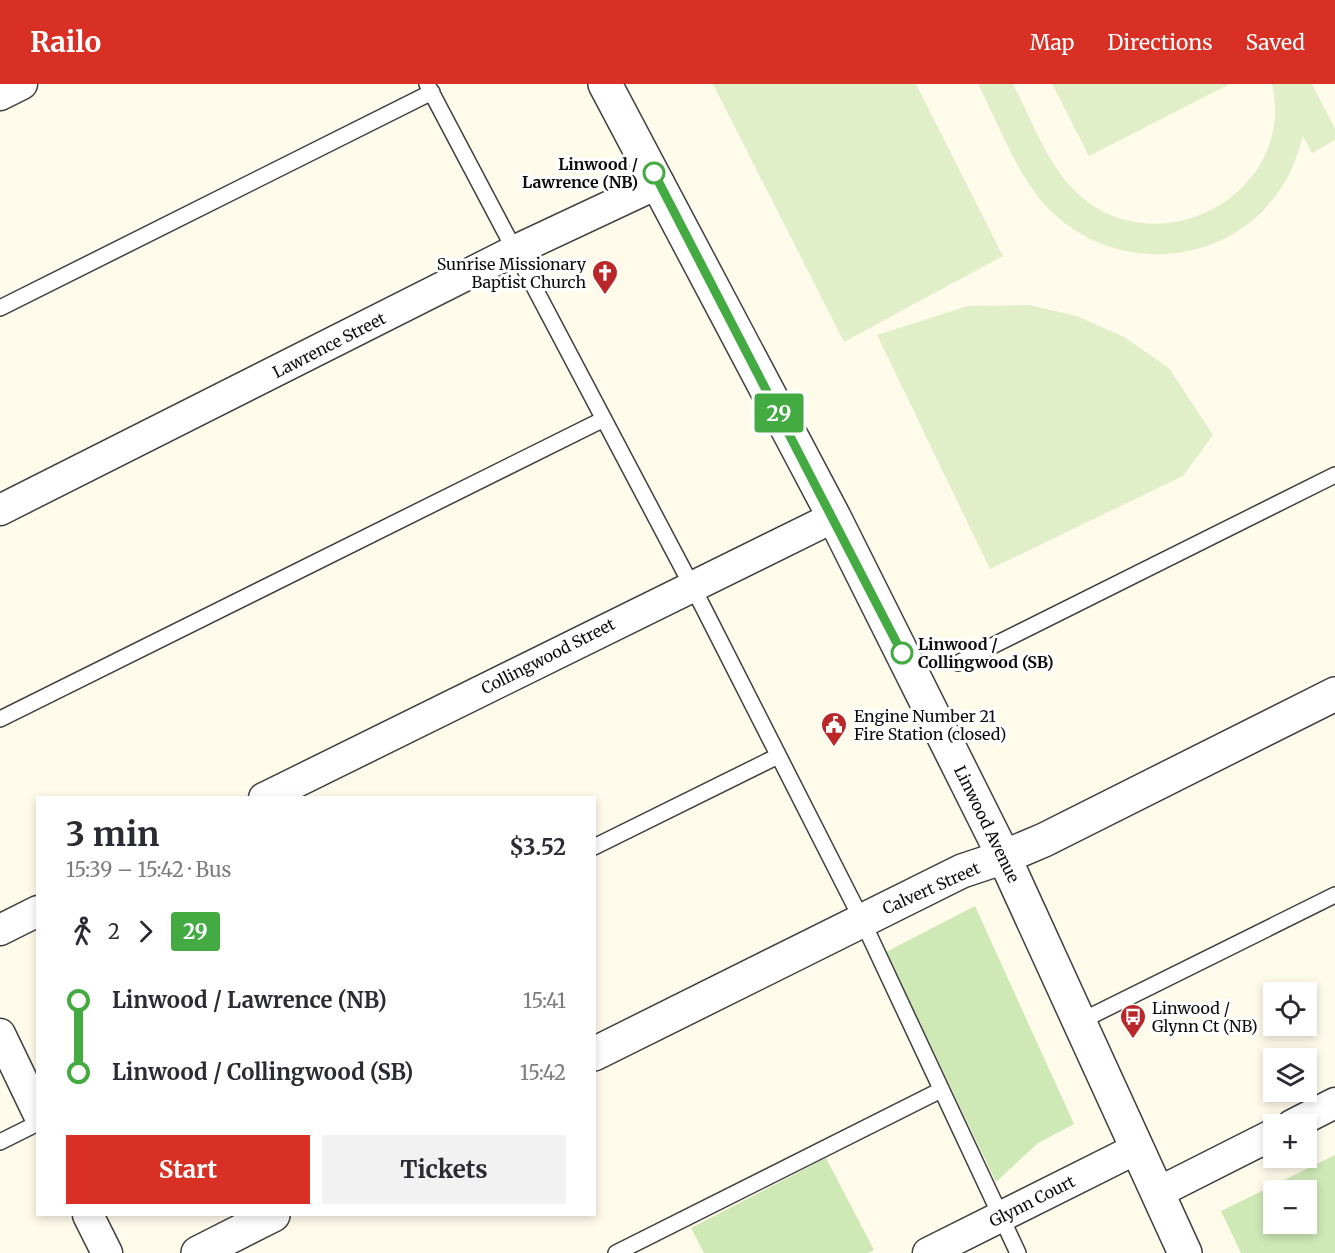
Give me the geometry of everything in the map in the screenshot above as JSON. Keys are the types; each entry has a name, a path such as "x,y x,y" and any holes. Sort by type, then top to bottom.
{"street":[{"path":"0,95 22,84"},
{"name":"Linwood Avenue","path":"605,84 834,517 1004,857 1185,1253"},
{"name":"Lawrence Street","path":"0,510 514,251 659,183"},
{"name":"Collingwood Street","path":"268,796 834,517"},
{"name":"Calvert Street","path":"596,1053 962,871 1004,857 1335,694"},
{"path":"0,930 36,912"},
{"path":"0,1034 36,1109"},
{"path":"1314,1114 1335,1103"},
{"path":"1157,1193 1263,1140"},
{"name":"Glynn Court","path":"928,1253 1136,1149"},
{"path":"88,1216 107,1253"},
{"path":"198,1253 271,1216"}],"lane":[{"path":"0,308 430,88 692,585 862,920 1018,1253"},
{"path":"0,719 604,419"},
{"path":"958,663 1335,475"},
{"path":"596,846 778,756"},
{"path":"1079,1022 1335,895"},
{"path":"616,1253 941,1090"},
{"path":"0,1142 36,1124"}],"green space":[{"path":"713,84 916,84 1003,256 844,342"},
{"path":"978,84 1013,84 1045,148 1064,179 1089,203 1122,219 1156,224 1190,218 1221,204 1247,182 1265,154 1274,121 1272,84 1312,84 1335,129 1335,140 1312,153 1303,136 1293,166 1277,194 1255,218 1229,236 1200,248 1170,254 1138,253 1108,246 1079,233 1053,213 1041,200 1020,169"},
{"path":"1052,84 1230,84 1089,156"},
{"path":"1029,305 1077,316 1124,337 1169,368 1213,435 1183,476 990,569 877,335 968,306"},
{"path":"975,906 1074,1124 1038,1143 996,1182 886,952"},
{"path":"1335,1155 1335,1253 1241,1253 1221,1211 1263,1190 1263,1234 1317,1234 1317,1180 1284,1180 1309,1168 1317,1168 1317,1164"},
{"path":"826,1158 874,1250 868,1253 704,1253 691,1228"}],"bus line":[{"name":"29","path":"654,173 834,517 902,653"}],"place":[{"name":"Linwood / Lawrence (NB)","path":"654,173"},
{"name":"Sunrise Missionary Baptist Church","path":"605,296"},
{"name":"Linwood / Collingwood (SB)","path":"902,653"},
{"name":"Engine Number 21 Fire Station (closed)","path":"834,748"},
{"name":"Linwood / Glynn Ct (NB)","path":"1133,1040"}]}
